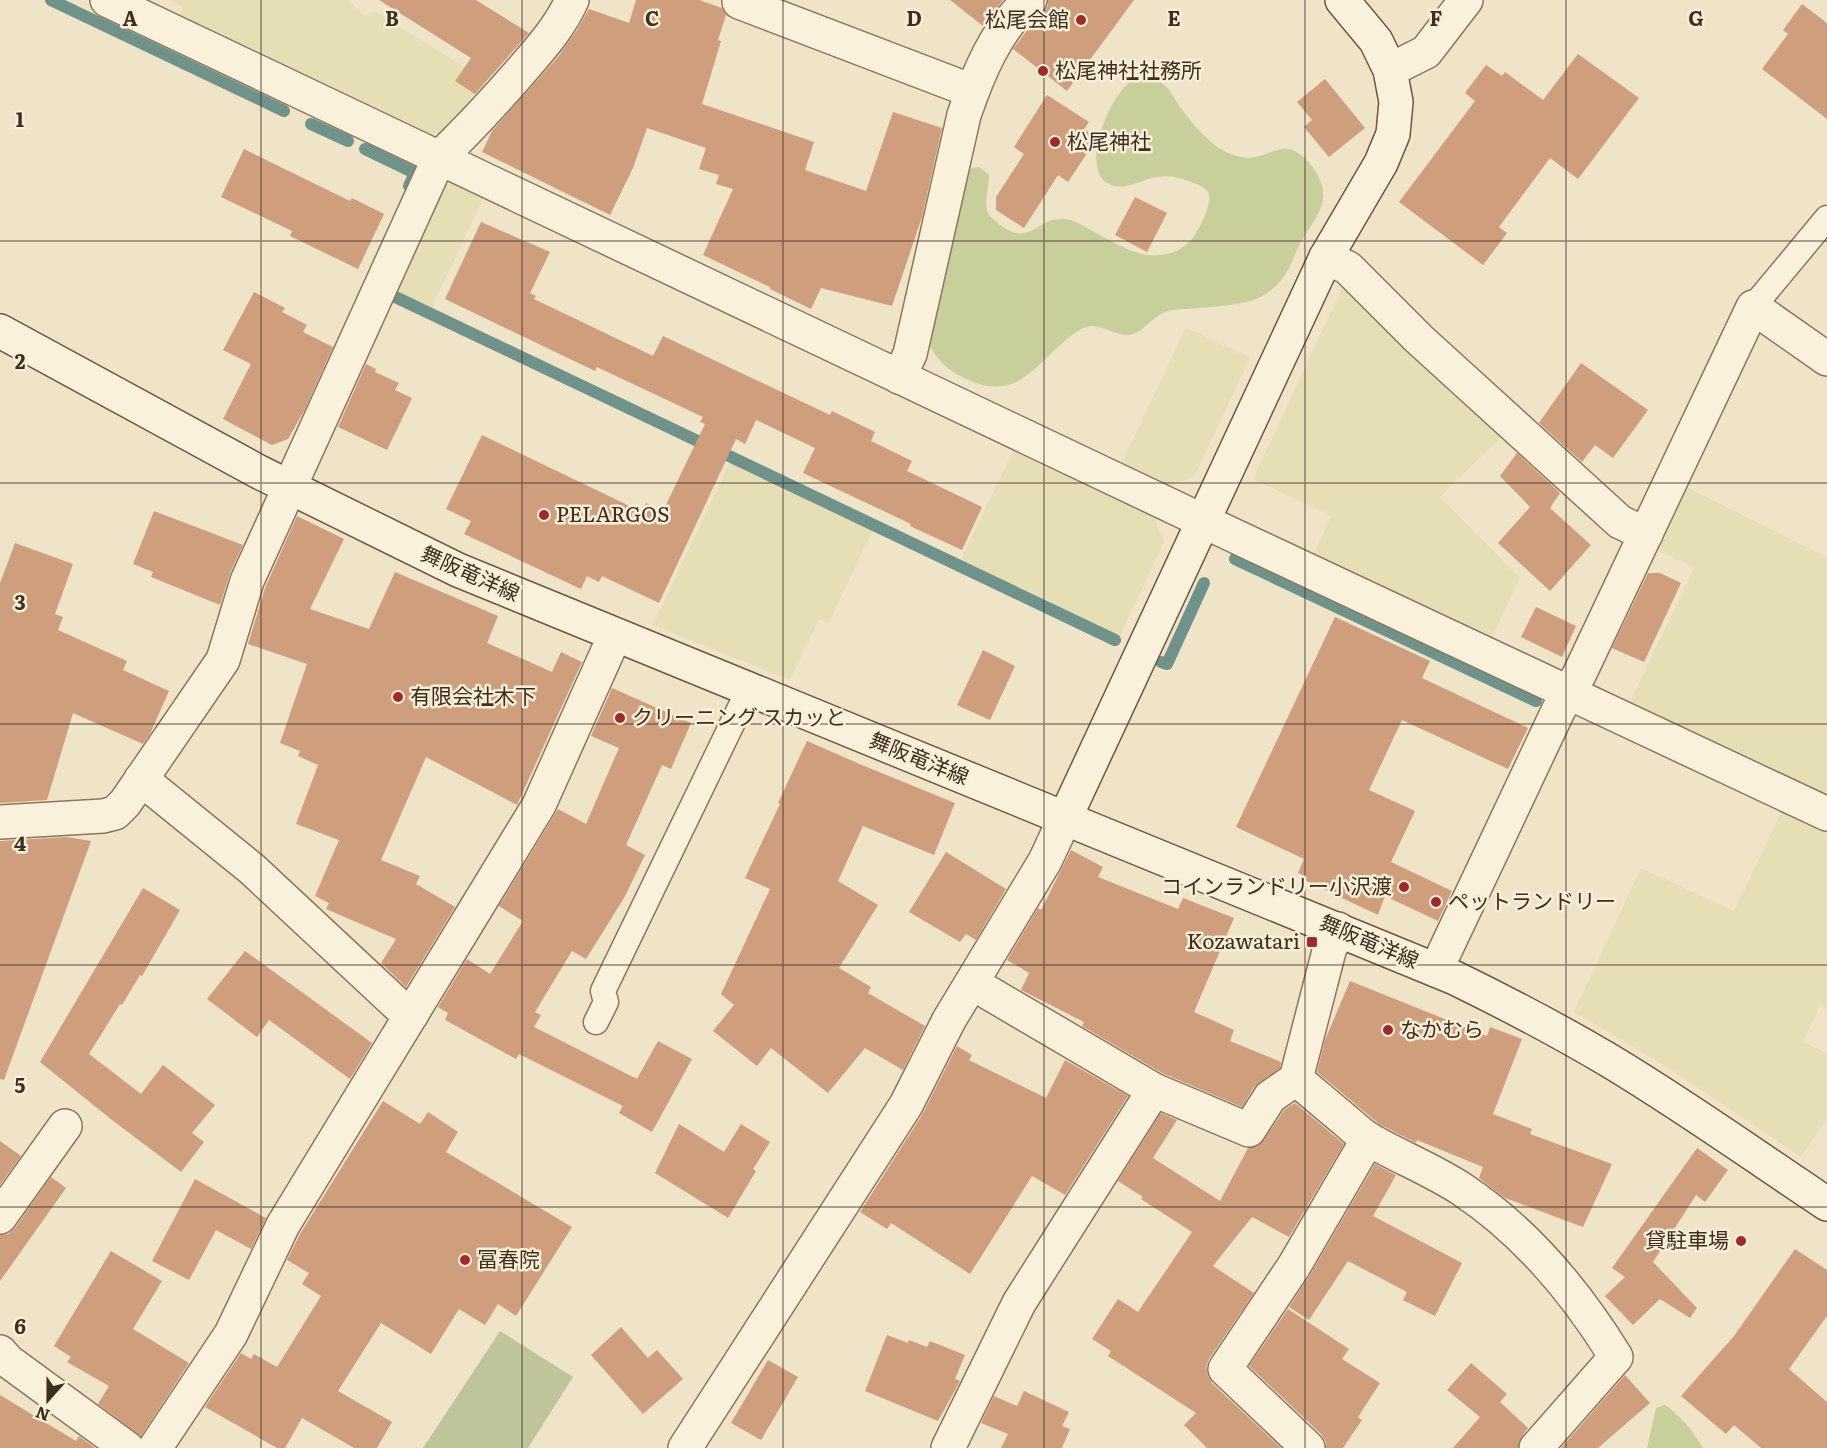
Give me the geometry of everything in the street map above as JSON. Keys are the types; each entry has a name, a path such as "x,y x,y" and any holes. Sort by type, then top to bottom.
{"street":[{"path":"107,0 1203,521 1827,814"},
{"path":"0,822 103,816 115,813 125,803 223,660 247,581 439,158 485,113 544,45 572,0"},
{"path":"899,376 910,354 972,91 993,46 1030,0"},
{"path":"685,1448 906,1106 949,1020 1045,861 1326,257 1381,163 1393,134 1396,102 1390,70 1376,41 1342,0"},
{"path":"1390,70 1426,52 1466,0"},
{"path":"737,1 972,91"},
{"path":"1326,257 1348,268 1419,339 1620,522 1646,534"},
{"path":"1436,970 1753,307 1827,359"},
{"name":"舞阪竜洋線","path":"0,331 288,487 458,570 1338,929 1436,970 1506,1003 1606,1058 1654,1088 1827,1204"},
{"path":"155,1448 231,1334 283,1225 539,806 615,635"},
{"path":"141,779 252,869 400,1007 412,1014"},
{"path":"972,983 1154,1090 1249,1130 1270,1097 1296,1079 1329,951 1338,929"},
{"path":"1296,1079 1368,1139 1424,1167 1463,1190 1499,1218 1533,1248 1592,1318 1616,1357 1536,1448"},
{"path":"948,1448 1019,1302 1154,1090"},
{"path":"0,1217 64,1126"},
{"path":"1308,1448 1226,1370 1294,1266 1368,1139"},
{"path":"0,1352 8,1361 127,1448"}],"lane":[{"path":"1753,307 1827,218"},
{"path":"596,1022 606,1002 603,991 749,689"}],"shaded area":[{"path":"169,0 348,0 365,16 375,11 493,85 448,133 432,134 179,15 183,7"},
{"path":"450,183 483,199 430,311 390,292 438,187"},
{"path":"1346,280 1507,431 1440,497 1520,578 1492,637 1314,553 1331,516 1253,479"},
{"path":"1186,327 1250,358 1194,477 1170,486 1122,463"},
{"path":"1013,451 1155,518 1164,542 1119,638 960,562"},
{"path":"731,460 874,528 828,624 819,619 790,680 653,625"},
{"path":"1682,485 1827,557 1827,795 1630,702 1694,568 1653,548"},
{"path":"1781,813 1827,834 1827,1009 1820,1006 1803,1042 1827,1053 1827,1119 1801,1157 1667,1067 1574,1012 1641,868 1734,911"}],"green space":[{"path":"1140,77 1149,77 1166,87 1195,125 1221,150 1236,156 1251,158 1281,149 1293,150 1306,159 1313,168 1323,188 1323,200 1284,276 1271,291 1256,299 1219,306 1171,310 1158,316 1133,334 1120,334 1090,326 1084,328 1067,339 1026,376 1006,386 994,387 980,384 952,371 939,360 929,344 968,169 979,167 989,175 986,203 988,214 1015,233 1032,231 1055,219 1066,219 1125,248 1146,255 1167,254 1178,250 1193,238 1209,202 1208,192 1204,188 1180,178 1165,176 1121,187 1109,184 1100,176 1097,147 1108,113 1126,86"},
{"path":"500,1331 573,1377 528,1448 423,1448"},
{"path":"1665,1405 1686,1424 1703,1448 1647,1448 1656,1408"}],"building":[{"path":"379,0 476,0 529,33 475,94 455,81 471,58"},
{"path":"636,0 699,0 722,8 726,15 718,40 721,41 702,104 814,142 805,170 866,191 893,112 942,128 922,217 892,306 821,288 811,309 703,255 733,189 716,184 719,175 699,169 706,148 647,128 633,168 610,215 482,152 492,131 557,58 589,9 629,23"},
{"path":"950,0 1003,0 983,26"},
{"path":"1048,0 1134,0 1067,91 1013,49 1048,6"},
{"path":"1802,4 1827,23 1827,119 1762,69 1788,34 1783,30"},
{"path":"1578,54 1639,98 1578,179 1550,158 1499,227 1507,233 1483,265 1399,202 1475,101 1465,93 1486,65 1502,76 1505,72 1543,100"},
{"path":"1325,79 1365,128 1329,157 1304,127 1312,120 1297,102"},
{"path":"1047,95 1089,122 1084,129 1097,138 1068,182 1058,175 1024,228 996,210 996,197 1024,154 1014,147"},
{"path":"244,149 350,201 352,198 384,214 358,269 290,236 292,231 221,197"},
{"path":"1135,197 1167,213 1147,252 1115,235"},
{"path":"481,222 550,252 530,293 536,296 534,299 653,356 663,336 830,415 832,411 875,432 871,441 912,461 907,471 982,507 962,550 803,473 815,448 756,420 745,444 736,439 659,603 602,576 599,582 587,576 581,589 464,534 471,521 446,509 482,435 642,512 646,503 663,511 705,424 700,422 703,417 597,367 595,371 445,299"},
{"path":"254,292 285,308 282,312 307,325 303,332 333,347 304,411 288,439 272,445 223,419 251,364 223,350"},
{"path":"1581,363 1648,410 1613,458 1595,445 1582,462 1539,423"},
{"path":"366,364 376,369 375,372 399,383 395,390 412,398 387,450 338,427"},
{"path":"1517,453 1560,493 1550,508 1591,545 1550,591 1498,543 1530,507 1500,476"},
{"path":"154,511 243,545 230,573 220,605 151,577 153,572 133,564"},
{"path":"297,516 344,539 310,609 369,629 395,572 498,616 487,643 552,672 561,652 582,662 517,805 426,757 381,860 420,876 416,884 455,907 406,987 381,963 396,939 326,909 329,903 315,896 339,840 296,824 318,765 298,756 300,751 280,743 307,664 248,644 265,588"},
{"path":"15,543 73,564 55,614 63,617 58,630 127,661 123,670 169,691 150,734 143,744 73,713 47,800 0,803 0,583"},
{"path":"1648,573 1660,573 1681,583 1644,662 1612,648"},
{"path":"1536,607 1576,626 1562,657 1521,637"},
{"path":"1335,617 1430,661 1422,678 1528,728 1508,769 1402,720 1369,790 1415,811 1391,862 1452,891 1438,921 1385,896 1378,915 1302,879 1303,875 1298,873 1304,859 1236,827"},
{"path":"983,650 1015,666 990,720 957,705"},
{"path":"612,688 691,723 671,769 662,765 626,845 645,855 624,898 586,959 572,951 535,1012 541,1015 534,1027 637,1079 658,1041 692,1059 652,1132 619,1113 623,1106 519,1054 516,1059 445,1020 448,1013 438,1007 467,959 490,974 523,921 499,906 558,809 586,824 619,748 591,736"},
{"path":"807,741 955,803 934,855 863,826 838,881 878,905 839,968 871,987 868,993 925,1026 903,1070 865,1048 828,1093 771,1048 757,1066 713,1031 734,1005 721,994 770,889 745,878"},
{"path":"67,837 91,841 4,1080 0,1079 0,841"},
{"path":"1071,850 1103,867 1098,877 1178,909 1183,898 1234,918 1194,1012 1234,1030 1230,1041 1281,1062 1280,1068 1254,1087 1242,1107 1162,1073 1082,1026 1084,1022 1021,990 1029,973 1007,960 1038,908 1041,910"},
{"path":"946,852 1006,889 976,940 966,934 960,942 909,912"},
{"path":"143,888 180,910 142,976 140,975 122,1005 120,1004 89,1054 141,1094 163,1065 215,1105 192,1133 204,1142 181,1172 40,1062"},
{"path":"245,951 372,1043 350,1079 269,1020 257,1037 207,999"},
{"path":"1350,981 1487,1036 1490,1027 1522,1039 1493,1114 1532,1129 1530,1134 1612,1164 1583,1227 1505,1198 1479,1178 1483,1167 1417,1140 1416,1143 1379,1124 1317,1072 1325,1040"},
{"path":"957,1046 972,1055 969,1060 1046,1098 1065,1060 1128,1096 1065,1195 1032,1176 970,1274 891,1223 887,1229 860,1212 922,1115"},
{"path":"383,1101 420,1124 428,1112 458,1132 446,1152 572,1227 516,1316 498,1304 485,1325 459,1309 431,1354 381,1323 338,1391 392,1422 377,1448 354,1448 302,1418 285,1448 277,1448 205,1407 241,1353 251,1359 254,1354 277,1367 321,1296 302,1284 309,1273 287,1260 300,1234"},
{"path":"1295,1103 1344,1144 1289,1237 1252,1217 1213,1266 1254,1293 1209,1359 1206,1367 1212,1383 1281,1448 1207,1448 1184,1425 1196,1413 1108,1356 1111,1351 1092,1339 1118,1299 1138,1312 1192,1232 1118,1181 1161,1113 1177,1120 1153,1158 1220,1201 1248,1148 1258,1146 1284,1110"},
{"path":"679,1124 724,1152 741,1124 770,1142 753,1169 756,1171 728,1218 655,1173"},
{"path":"0,1141 21,1156 0,1185"},
{"path":"1697,1148 1728,1170 1705,1202 1696,1195 1653,1262 1697,1308 1690,1318 1660,1299 1633,1325 1605,1296 1625,1277 1612,1268"},
{"path":"1375,1164 1396,1175 1373,1216 1462,1263 1435,1316 1403,1300 1407,1292 1348,1261 1309,1320 1289,1307"},
{"path":"51,1177 66,1188 0,1281 0,1235 8,1234 15,1228"},
{"path":"195,1179 266,1218 251,1249 216,1230 189,1280 152,1261"},
{"path":"1795,1249 1827,1270 1827,1316 1789,1369 1827,1402 1827,1448 1761,1448 1734,1425 1726,1434 1681,1396 1734,1336"},
{"path":"111,1251 162,1281 133,1329 189,1363 141,1436 98,1404 109,1386 67,1362 71,1357 54,1346"},
{"path":"1288,1309 1349,1349 1342,1359 1380,1383 1358,1417 1362,1420 1343,1448 1326,1448 1326,1442 1321,1434 1249,1366"},
{"path":"621,1327 648,1358 657,1350 683,1379 643,1414 591,1355"},
{"path":"887,1335 927,1347 930,1341 965,1355 955,1379 960,1381 938,1421 865,1391"},
{"path":"768,1360 798,1377 761,1440 731,1423"},
{"path":"1471,1363 1507,1394 1500,1402 1528,1428 1518,1448 1453,1448 1480,1417 1447,1390"},
{"path":"1625,1375 1650,1403 1598,1448 1561,1448"},
{"path":"1024,1391 1069,1412 1062,1426 1070,1429 1062,1448 1001,1448 1008,1434 981,1423 994,1396 1017,1406"},
{"path":"0,1395 76,1441 79,1436 95,1448 0,1448"}],"waterway":[{"path":"51,0 284,111"},
{"path":"311,124 348,141"},
{"path":"365,149 415,173 409,186"},
{"path":"389,294 1115,640"},
{"path":"1235,559 1536,701"},
{"path":"1161,662 1167,664 1204,583"}],"place":[{"name":"松尾会館","path":"1081,20"},
{"name":"松尾神社社務所","path":"1043,71"},
{"name":"松尾神社","path":"1055,142"},
{"name":"PELARGOS","path":"544,515"},
{"name":"有限会社木下","path":"398,697"},
{"name":"クリーニング スカッと","path":"620,718"},
{"name":"コインランドリー小沢渡","path":"1404,887"},
{"name":"ペットランドリー","path":"1436,902"},
{"name":"Kozawatari","path":"1312,942"},
{"name":"なかむら","path":"1388,1030"},
{"name":"貸駐車場","path":"1741,1241"},
{"name":"冨春院","path":"465,1260"}]}
